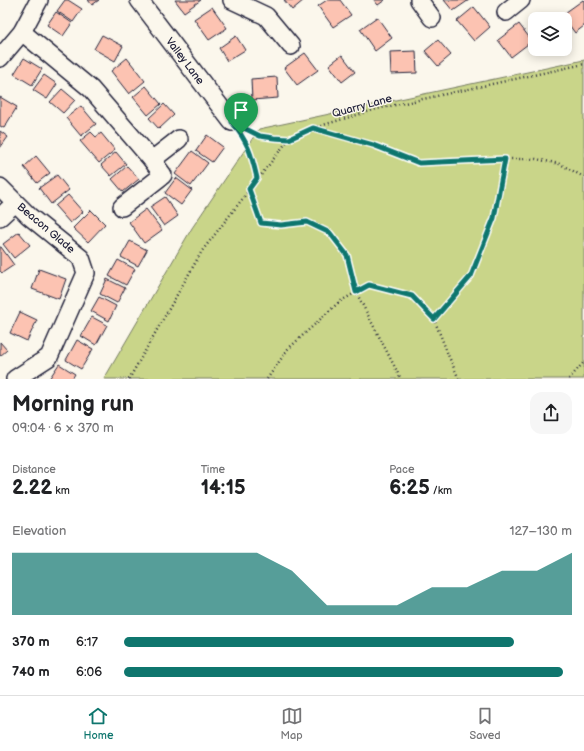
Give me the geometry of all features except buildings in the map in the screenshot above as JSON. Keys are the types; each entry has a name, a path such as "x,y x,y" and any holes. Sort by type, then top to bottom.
{"street":[{"name":"Valley Lane","path":"139,0 232,122"},
{"path":"232,0 233,2 266,16 291,46"},
{"path":"419,0 432,18"},
{"path":"506,12 521,0"},
{"path":"0,58 22,32 37,1"},
{"path":"22,32 91,89 152,160 162,175 122,207"},
{"path":"152,160 179,139"},
{"name":"Beacon Glade","path":"0,187 28,216 81,258 86,272 49,357 15,379"},
{"path":"0,217 15,203"}],"path":[{"name":"Quarry Lane","path":"129,379 202,251 257,178 289,139 313,128 378,109 584,64"},
{"path":"232,122 260,136 289,139"},
{"path":"232,122 246,141 252,155 257,178"},
{"path":"313,128 373,145 419,163 536,159 560,164 584,176"},
{"path":"434,319 471,276 494,218 505,159"},
{"path":"249,189 261,223 281,225 307,222 330,233 347,255 356,292 401,379"},
{"path":"267,379 288,349 339,302 369,285 412,296 434,319 459,379"},
{"path":"569,379 584,362"}],"green space":[{"path":"584,60 584,379 104,379 192,228 259,129"}],"route":[{"path":"232,122 260,136 274,138 289,139 313,128 373,145 419,163 505,159 494,218 471,276 434,319 412,296 390,289 369,285 356,292 347,255 330,233 307,222 281,225 261,223 249,189 257,178 252,155 241,134 232,122"}]}
